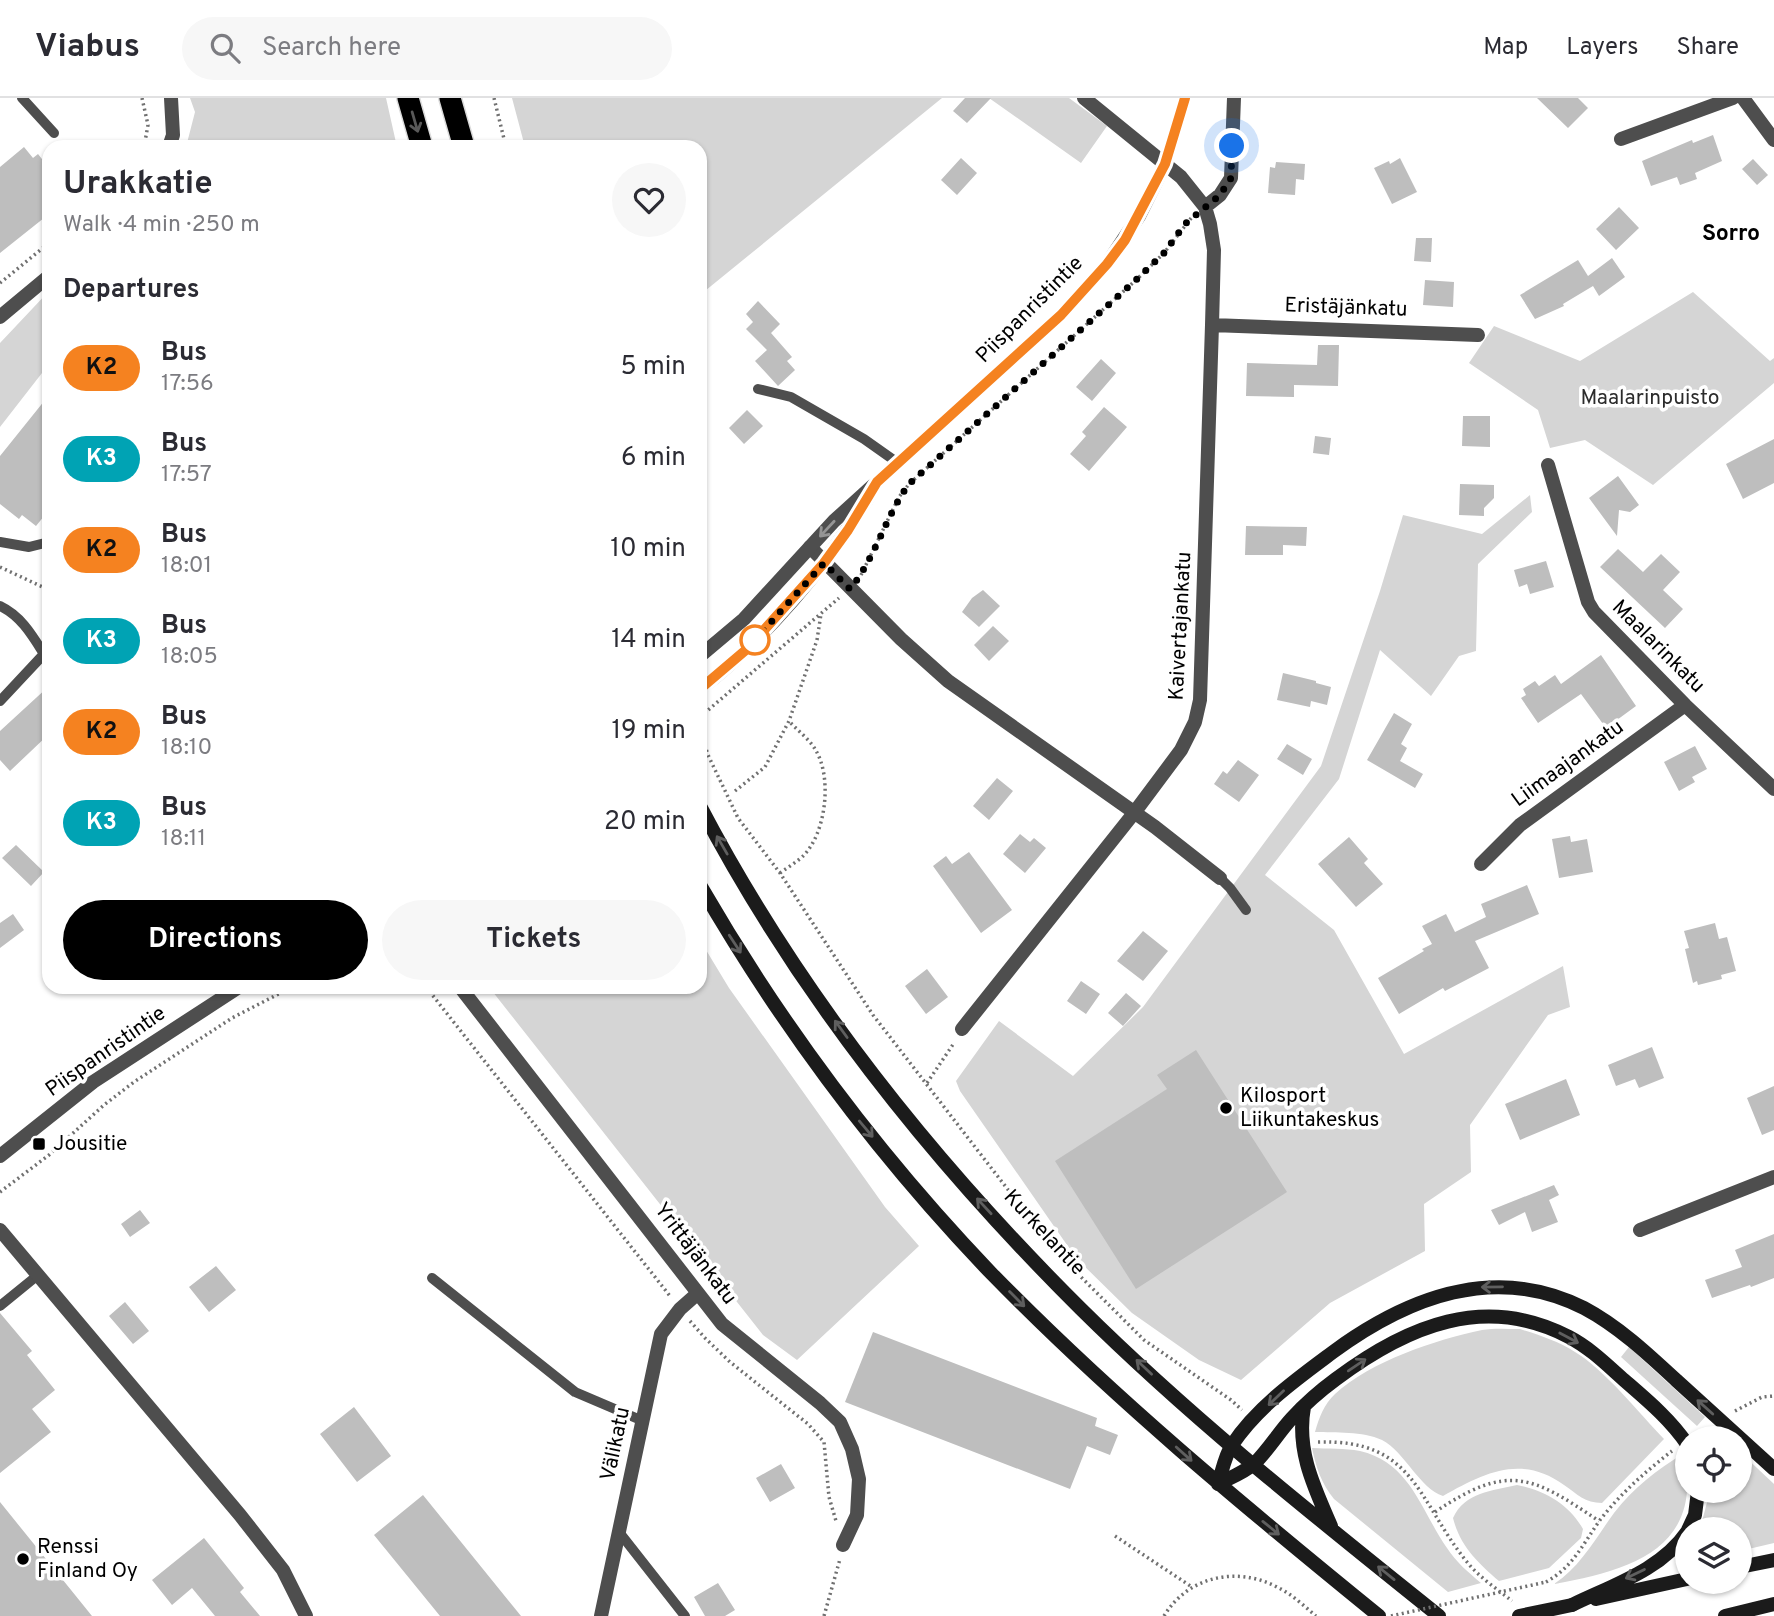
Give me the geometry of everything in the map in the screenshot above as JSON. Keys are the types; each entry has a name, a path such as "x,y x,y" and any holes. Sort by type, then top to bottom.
{"highway":[{"path":"408,98 420,140"},
{"path":"450,98 462,140"}],"main road":[{"name":"Kurkelantie","path":"707,818 758,907 814,992 878,1081 953,1172 1082,1309 1231,1446 1439,1616"},
{"path":"707,896 776,1006 839,1096 928,1203 990,1272 1060,1341 1218,1485 1379,1616"},
{"path":"1218,1485 1231,1446 1253,1420 1286,1388 1357,1334 1427,1300 1459,1290 1491,1286 1521,1288 1556,1296 1615,1328 1774,1469"},
{"path":"1218,1485 1253,1465 1304,1407 1335,1380 1399,1339 1452,1319 1497,1316 1545,1327 1569,1337 1591,1351 1675,1426"},
{"path":"1304,1407 1300,1426 1301,1445 1315,1490 1333,1531"},
{"path":"1572,1605 1656,1563 1675,1547"},
{"path":"1752,1565 1774,1560"},
{"path":"1519,1612 1572,1605 1675,1582"},
{"path":"1725,1616 1774,1604"}],"street":[{"path":"171,98 171,140"},
{"name":"Kaivertajankatu","path":"962,1029 1134,813 1188,738 1200,699 1214,250 1210,224 1205,207 1181,177 1084,98"},
{"name":"Piispanristintie","path":"707,650 744,619 834,521 1061,315 1098,274 1125,240 1165,164 1185,98"},
{"path":"1205,207 1220,195 1231,178 1234,98"},
{"path":"1621,139 1733,98"},
{"path":"1743,98 1774,140"},
{"path":"0,317 42,282"},
{"name":"Eristäjänkatu","path":"1212,325 1478,335"},
{"name":"Maalarinkatu","path":"1548,465 1591,607 1685,705 1774,789"},
{"name":"Piispanristintie","path":"707,683 747,649 824,563 877,482"},
{"path":"810,547 901,639 948,681 1134,813 1220,878"},
{"name":"Liimaajankatu","path":"1481,864 1520,825 1685,705"},
{"name":"Piispanristintie","path":"0,1156 93,1082 228,994"},
{"name":"Yrittäjänkatu","path":"465,994 722,1324 820,1403 839,1422 852,1449 859,1479 856,1515 843,1545"},
{"path":"1640,1230 1774,1177"},
{"path":"0,1230 240,1515 283,1570 306,1616"},
{"name":"Välikatu","path":"601,1616 661,1334 680,1308 698,1294"}],"lane":[{"path":"22,98 54,133"},
{"path":"758,389 791,397 864,439 898,463"},
{"path":"0,542 29,547 42,544"},
{"path":"0,606 9,610 28,627 42,651"},
{"path":"0,701 42,656"},
{"path":"1220,878 1246,910"},
{"path":"0,1306 38,1275"},
{"path":"432,1278 575,1392 643,1421"},
{"path":"619,1532 685,1616"}],"path":[{"path":"142,98 148,125 145,140"},
{"path":"494,98 504,140"},
{"path":"707,711 850,589 865,571 899,497 909,484 1136,280 1164,253 1185,224 1205,207"},
{"path":"0,283 42,249"},
{"path":"0,567 42,587"},
{"path":"735,792 765,767 789,721 817,639 821,612"},
{"path":"780,873 804,856 820,829 825,806 824,774 816,750 789,721"},
{"path":"707,752 738,818 780,873 873,1015 1057,1253 1144,1340 1231,1400 1253,1420"},
{"path":"0,1192 49,1155 134,1082 232,1018 278,994"},
{"path":"432,994 705,1338 808,1424 824,1442 829,1497 843,1545 824,1616"},
{"path":"926,1083 962,1029"},
{"path":"1730,1414 1762,1397 1774,1396"},
{"path":"1301,1445 1320,1442 1354,1443 1386,1455 1406,1472 1469,1566 1519,1612"},
{"path":"1391,1616 1546,1582 1576,1558 1600,1521 1636,1479 1675,1450"},
{"path":"1434,1513 1484,1485 1519,1480 1532,1482 1560,1494 1600,1521"},
{"path":"1115,1536 1192,1587"},
{"path":"1164,1616 1192,1587 1218,1577 1230,1576 1251,1578 1276,1586 1316,1616"}],"green space":[{"path":"190,98 386,98 395,140 188,140 195,112"},
{"path":"512,98 942,98 707,289 707,140 523,140"},
{"path":"989,98 1069,98 1107,126 1081,163"},
{"name":"Maalarinpuisto","path":"1693,292 1770,361 1774,358 1774,383 1653,485 1585,440 1550,448 1538,410 1469,363 1494,326 1580,361"},
{"path":"42,298 42,373 0,427 0,343"},
{"name":"Kilosport Liikuntakeskus","path":"1530,495 1532,512 1478,564 1476,651 1459,656 1431,696 1380,650 1339,779 1265,875 1334,930 1404,1054 1563,966 1570,1007 1548,1015 1470,1125 1471,1172 1424,1204 1425,1251 1330,1303 1241,1380 1199,1360 1132,1313 1076,1258 960,1091 956,1081 999,1021 1073,1076 1143,1007 1321,766 1403,515 1482,534"},
{"path":"707,952 729,988 885,1207 919,1246 797,1360 763,1335 495,994 707,994"},
{"path":"1487,1329 1520,1329 1555,1341 1586,1360 1610,1380 1664,1439 1602,1503 1586,1500 1548,1476 1533,1470 1518,1469 1488,1474 1443,1496 1427,1486 1398,1453 1382,1440 1358,1434 1315,1432 1328,1402 1367,1371 1404,1353 1464,1334"},
{"path":"1629,1347 1705,1417 1697,1426 1621,1357"},
{"path":"1312,1448 1360,1451 1391,1466 1413,1490 1451,1553 1462,1567 1481,1583 1448,1592 1334,1499 1320,1475"},
{"path":"1675,1459 1675,1503 1684,1503 1680,1517 1675,1517 1672,1533 1655,1549 1634,1562 1610,1571 1554,1584 1580,1560 1629,1495"},
{"path":"1752,1463 1774,1484 1774,1543 1752,1548 1752,1517 1703,1517 1707,1503 1752,1503"},
{"path":"1517,1485 1537,1490 1555,1499 1571,1512 1583,1529 1581,1538 1549,1568 1499,1581 1471,1553 1460,1537 1453,1518 1458,1509 1472,1498"}],"building":[{"path":"965,98 991,98 967,123 953,111"},
{"path":"1537,98 1578,98 1588,108 1568,128"},
{"path":"1713,135 1722,161 1695,173 1697,179 1680,185 1677,177 1651,186 1642,161 1692,140 1693,143"},
{"path":"24,147 33,158 38,154 42,159 42,220 0,253 0,167"},
{"path":"961,158 977,173 957,195 941,180"},
{"path":"1400,158 1417,192 1392,204 1374,168"},
{"path":"1753,159 1768,175 1757,185 1742,169"},
{"path":"1276,162 1305,164 1304,180 1296,179 1295,195 1268,193 1270,167 1275,168"},
{"path":"1619,207 1639,228 1616,250 1596,229"},
{"path":"1416,238 1432,238 1431,262 1414,261"},
{"path":"1612,258 1625,277 1599,296 1593,286 1563,304 1564,306 1535,319 1520,295 1578,260 1588,276"},
{"path":"1425,280 1454,282 1453,307 1423,305"},
{"path":"758,301 780,324 771,333 792,357 787,361 795,370 778,386 755,361 767,350 746,329 753,322 746,314"},
{"path":"1318,345 1339,345 1338,386 1294,385 1294,397 1246,396 1247,363 1317,365"},
{"path":"1101,359 1116,373 1092,401 1076,387"},
{"path":"42,404 42,519 36,526 22,515 19,519 0,504 0,456"},
{"path":"1104,407 1127,427 1089,471 1070,454 1086,436 1082,432"},
{"path":"747,410 763,426 744,444 729,428"},
{"path":"1463,416 1490,416 1490,447 1462,446"},
{"path":"1315,436 1331,438 1329,455 1313,453"},
{"path":"1774,439 1774,483 1743,499 1726,464"},
{"path":"1618,476 1639,505 1630,512 1619,510 1617,536 1589,498"},
{"path":"1460,484 1494,485 1494,498 1484,508 1484,516 1459,515"},
{"path":"1246,526 1307,527 1306,546 1283,545 1283,555 1245,555"},
{"path":"1618,549 1643,572 1661,554 1680,572 1663,590 1683,609 1665,628 1600,567"},
{"path":"1546,561 1554,587 1530,594 1527,584 1519,587 1514,570"},
{"path":"983,590 1000,606 979,627 962,612 972,598"},
{"path":"993,626 1009,641 989,661 974,645"},
{"path":"1601,655 1636,706 1606,728 1581,694 1538,723 1521,698 1526,695 1523,689 1535,681 1539,686 1555,675 1561,684"},
{"path":"1283,673 1331,687 1327,705 1311,701 1310,707 1277,700"},
{"path":"42,692 42,741 10,771 0,760 0,731"},
{"path":"1394,713 1412,724 1401,744 1407,748 1400,761 1423,774 1415,788 1367,760"},
{"path":"1287,744 1312,759 1303,775 1277,759"},
{"path":"1695,746 1707,769 1692,777 1695,782 1679,791 1664,762"},
{"path":"1238,760 1259,775 1239,802 1214,784 1223,771 1227,774"},
{"path":"997,778 1013,791 989,820 973,806"},
{"path":"1020,834 1030,842 1034,838 1046,848 1025,873 1003,854"},
{"path":"1570,836 1571,842 1587,839 1593,872 1559,878 1552,839"},
{"path":"1349,837 1368,859 1364,863 1383,884 1356,907 1318,864"},
{"path":"16,845 42,870 42,874 31,886 2,858"},
{"path":"969,852 1012,910 981,933 933,866 946,856 952,864"},
{"path":"1527,885 1539,914 1475,941 1489,968 1445,991 1443,988 1399,1014 1378,978 1432,944 1422,926 1446,914 1455,932 1486,917 1481,904"},
{"path":"13,914 24,930 0,948 0,923"},
{"path":"1715,923 1719,939 1727,937 1736,971 1721,975 1722,979 1698,985 1697,981 1693,983 1684,931"},
{"path":"1143,931 1168,951 1143,981 1117,961"},
{"path":"927,969 948,997 926,1014 905,986"},
{"path":"1081,981 1100,994 1086,1014 1067,1001"},
{"path":"1126,993 1141,1006 1123,1026 1108,1013"},
{"path":"1652,1047 1664,1078 1639,1088 1635,1079 1616,1086 1608,1065"},
{"path":"1196,1050 1287,1192 1136,1289 1055,1161 1167,1089 1157,1075"},
{"path":"1566,1079 1580,1115 1520,1140 1505,1104"},
{"path":"1774,1086 1774,1130 1762,1135 1747,1098"},
{"path":"1554,1185 1559,1195 1549,1200 1558,1222 1532,1232 1525,1212 1499,1225 1491,1210"},
{"path":"140,1210 150,1223 130,1237 121,1224"},
{"path":"1774,1234 1774,1278 1712,1298 1705,1280 1742,1267 1735,1250"},
{"path":"216,1266 236,1290 209,1312 189,1287"},
{"path":"125,1302 149,1331 133,1344 109,1316"},
{"path":"0,1313 32,1351 27,1355 55,1390 32,1409 51,1432 0,1473"},
{"path":"873,1332 1097,1418 1095,1426 1118,1435 1110,1455 1087,1446 1070,1489 845,1402"},
{"path":"354,1407 391,1456 357,1482 320,1434"},
{"path":"781,1464 795,1488 770,1502 756,1478"},
{"path":"423,1495 521,1616 440,1616 374,1535"},
{"name":"Renssi Finland Oy","path":"0,1502 92,1616 0,1616"},
{"path":"204,1538 244,1588 240,1592 260,1616 215,1616 192,1588 172,1605 152,1580"},
{"path":"718,1583 735,1610 725,1616 705,1616 694,1597"}],"bus line":[{"name":"K2","path":"707,683 747,649 824,563 877,482 1061,315 1107,264 1139,216 1165,164 1185,98"}],"place":[{"name":"Kilosport Liikuntakeskus","path":"1226,1108"},
{"name":"Jousitie","path":"39,1144"},
{"name":"Renssi Finland Oy","path":"23,1559"}],"district":[{"name":"Sorro","path":"1731,234"}],"route":[{"path":"755,640 824,563 850,589 865,571 899,497 909,484 1136,280 1164,253 1185,224 1220,195 1231,178 1232,146"}]}
